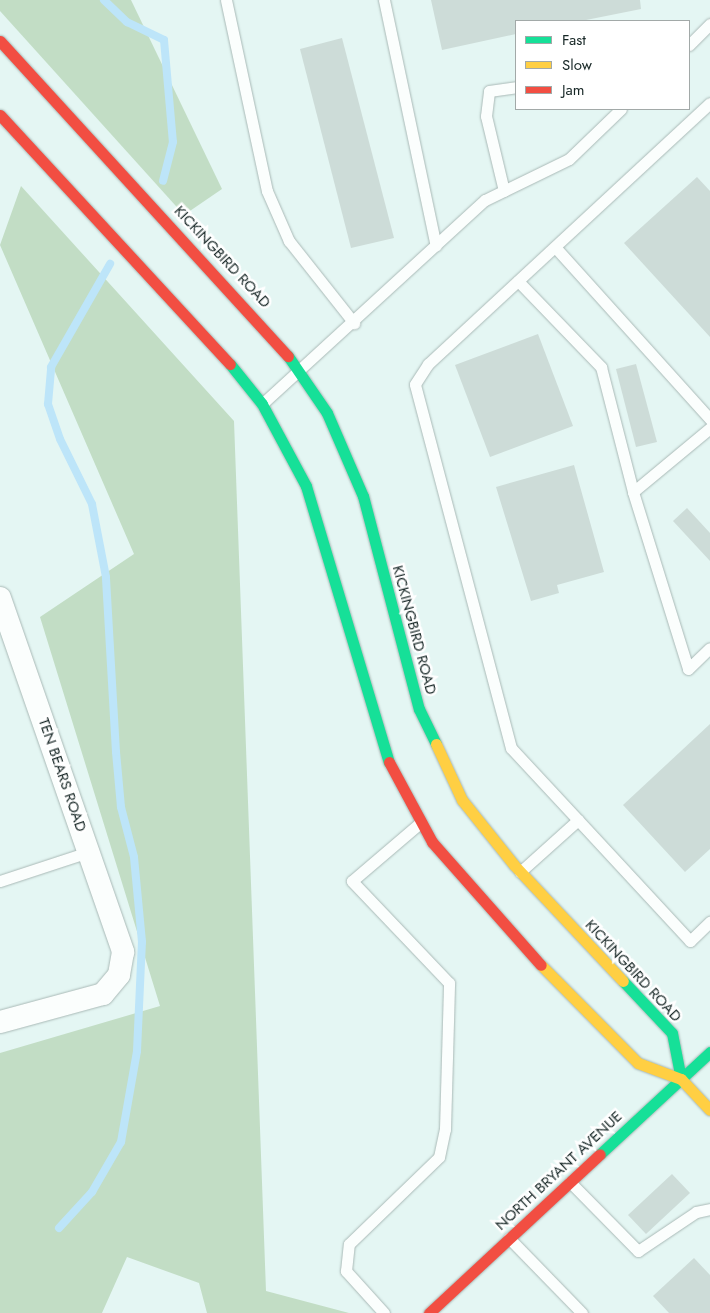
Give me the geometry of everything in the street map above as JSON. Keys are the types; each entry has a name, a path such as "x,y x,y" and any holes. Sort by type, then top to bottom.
{"street":[{"name":"KICKINGBIRD ROAD","path":"0,41 268,330 300,371 327,413 363,496 419,709 442,762 479,824 520,872 672,1033 681,1078"},
{"path":"0,115 224,357 262,404 306,486 374,723 420,823 461,880 638,1063 681,1078 710,1110"},
{"name":"TEN BEARS ROAD","path":"0,598 123,952 119,975 103,994 0,1022"},
{"name":"NORTH BRYANT AVENUE","path":"429,1313 710,1052"}],"lane":[{"path":"226,0 268,191 289,242 354,323"},
{"path":"384,0 436,246"},
{"path":"690,44 710,24"},
{"path":"504,190 487,108 489,91 515,87"},
{"path":"710,120 706,107 428,364 415,384 511,748 690,941 710,922"},
{"path":"262,404 354,323 484,200 569,159 621,110"},
{"path":"555,247 710,419"},
{"path":"518,281 600,367 633,492 688,669 710,648"},
{"path":"633,492 710,428"},
{"path":"520,872 578,820"},
{"path":"384,1313 346,1271 349,1244 440,1157 445,1129 449,983 352,881 420,823"},
{"path":"0,881 88,852"},
{"path":"570,1182 638,1251 696,1212 710,1209"},
{"path":"509,1238 582,1313"}],"green space":[{"path":"0,0 131,0 222,189 184,215 0,11"},
{"path":"21,186 234,421 266,1291 349,1313 207,1313 199,1283 127,1257 102,1313 0,1313 0,1053 160,1006 40,617 134,554 0,245"}],"building":[{"path":"431,0 640,0 641,9 586,20 515,20 515,34 442,50"},
{"path":"342,38 394,238 351,248 300,49"},
{"path":"697,177 710,191 710,337 624,243"},
{"path":"538,334 573,426 490,457 455,365"},
{"path":"636,364 657,442 636,447 616,369"},
{"path":"574,465 604,572 557,585 559,593 531,601 496,487"},
{"path":"687,508 710,533 710,561 673,521"},
{"path":"710,724 710,849 685,872 623,805"},
{"path":"672,1174 690,1193 646,1234 628,1215"},
{"path":"694,1258 710,1275 710,1313 669,1313 653,1296"}],"waterway":[{"path":"104,0 127,22 164,40 173,142 163,181"},
{"path":"59,1228 92,1192 121,1142 137,1051 142,942 134,857 121,807 106,577 92,504 60,439 48,404 51,367 110,264"}],"traffic: fast":[{"path":"288,356 327,413 363,496 419,709 436,744"},
{"path":"230,364 262,404 306,486 389,762"},
{"path":"623,981 672,1033 681,1079"},
{"path":"600,1154 710,1052"}],"traffic: slow":[{"path":"436,744 462,800 514,865 623,981"},
{"path":"541,965 638,1063 681,1079 710,1110"}],"traffic: jam":[{"path":"0,41 288,356"},
{"path":"0,115 230,364"},
{"path":"389,762 432,842 541,965"},
{"path":"429,1313 600,1154"}]}
